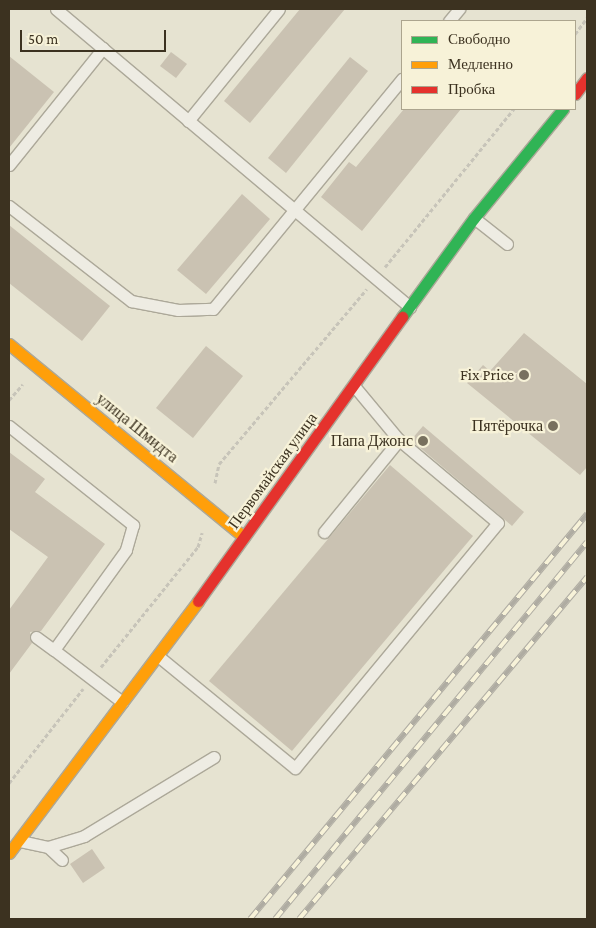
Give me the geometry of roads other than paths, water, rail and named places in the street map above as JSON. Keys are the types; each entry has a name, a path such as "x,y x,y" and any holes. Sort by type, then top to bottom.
{"main road":[{"path":"576,93 587,78"},
{"name":"Первомайская улица","path":"9,853 158,656 355,387 474,218 562,110"},
{"name":"улица Шмидта","path":"9,344 244,537"}],"lane":[{"path":"56,9 411,308"},
{"path":"188,121 280,9"},
{"path":"450,20 459,9"},
{"path":"9,165 103,48"},
{"path":"9,206 131,301 178,310 213,309 401,80"},
{"path":"474,218 507,244"},
{"path":"158,656 295,768 498,523 399,440 355,387"},
{"path":"9,426 132,525 126,550 54,650"},
{"path":"324,532 399,440"},
{"path":"36,637 122,702"},
{"path":"18,840 48,846 84,836 214,757"},
{"path":"48,846 62,860"}],"railway":[{"path":"250,919 587,514"},
{"path":"275,919 587,542"},
{"path":"299,919 587,577"}],"place":[{"name":"Fix Price","path":"524,375"},
{"name":"Пятёрочка","path":"553,426"},
{"name":"Папа Джонс","path":"423,441"}]}
